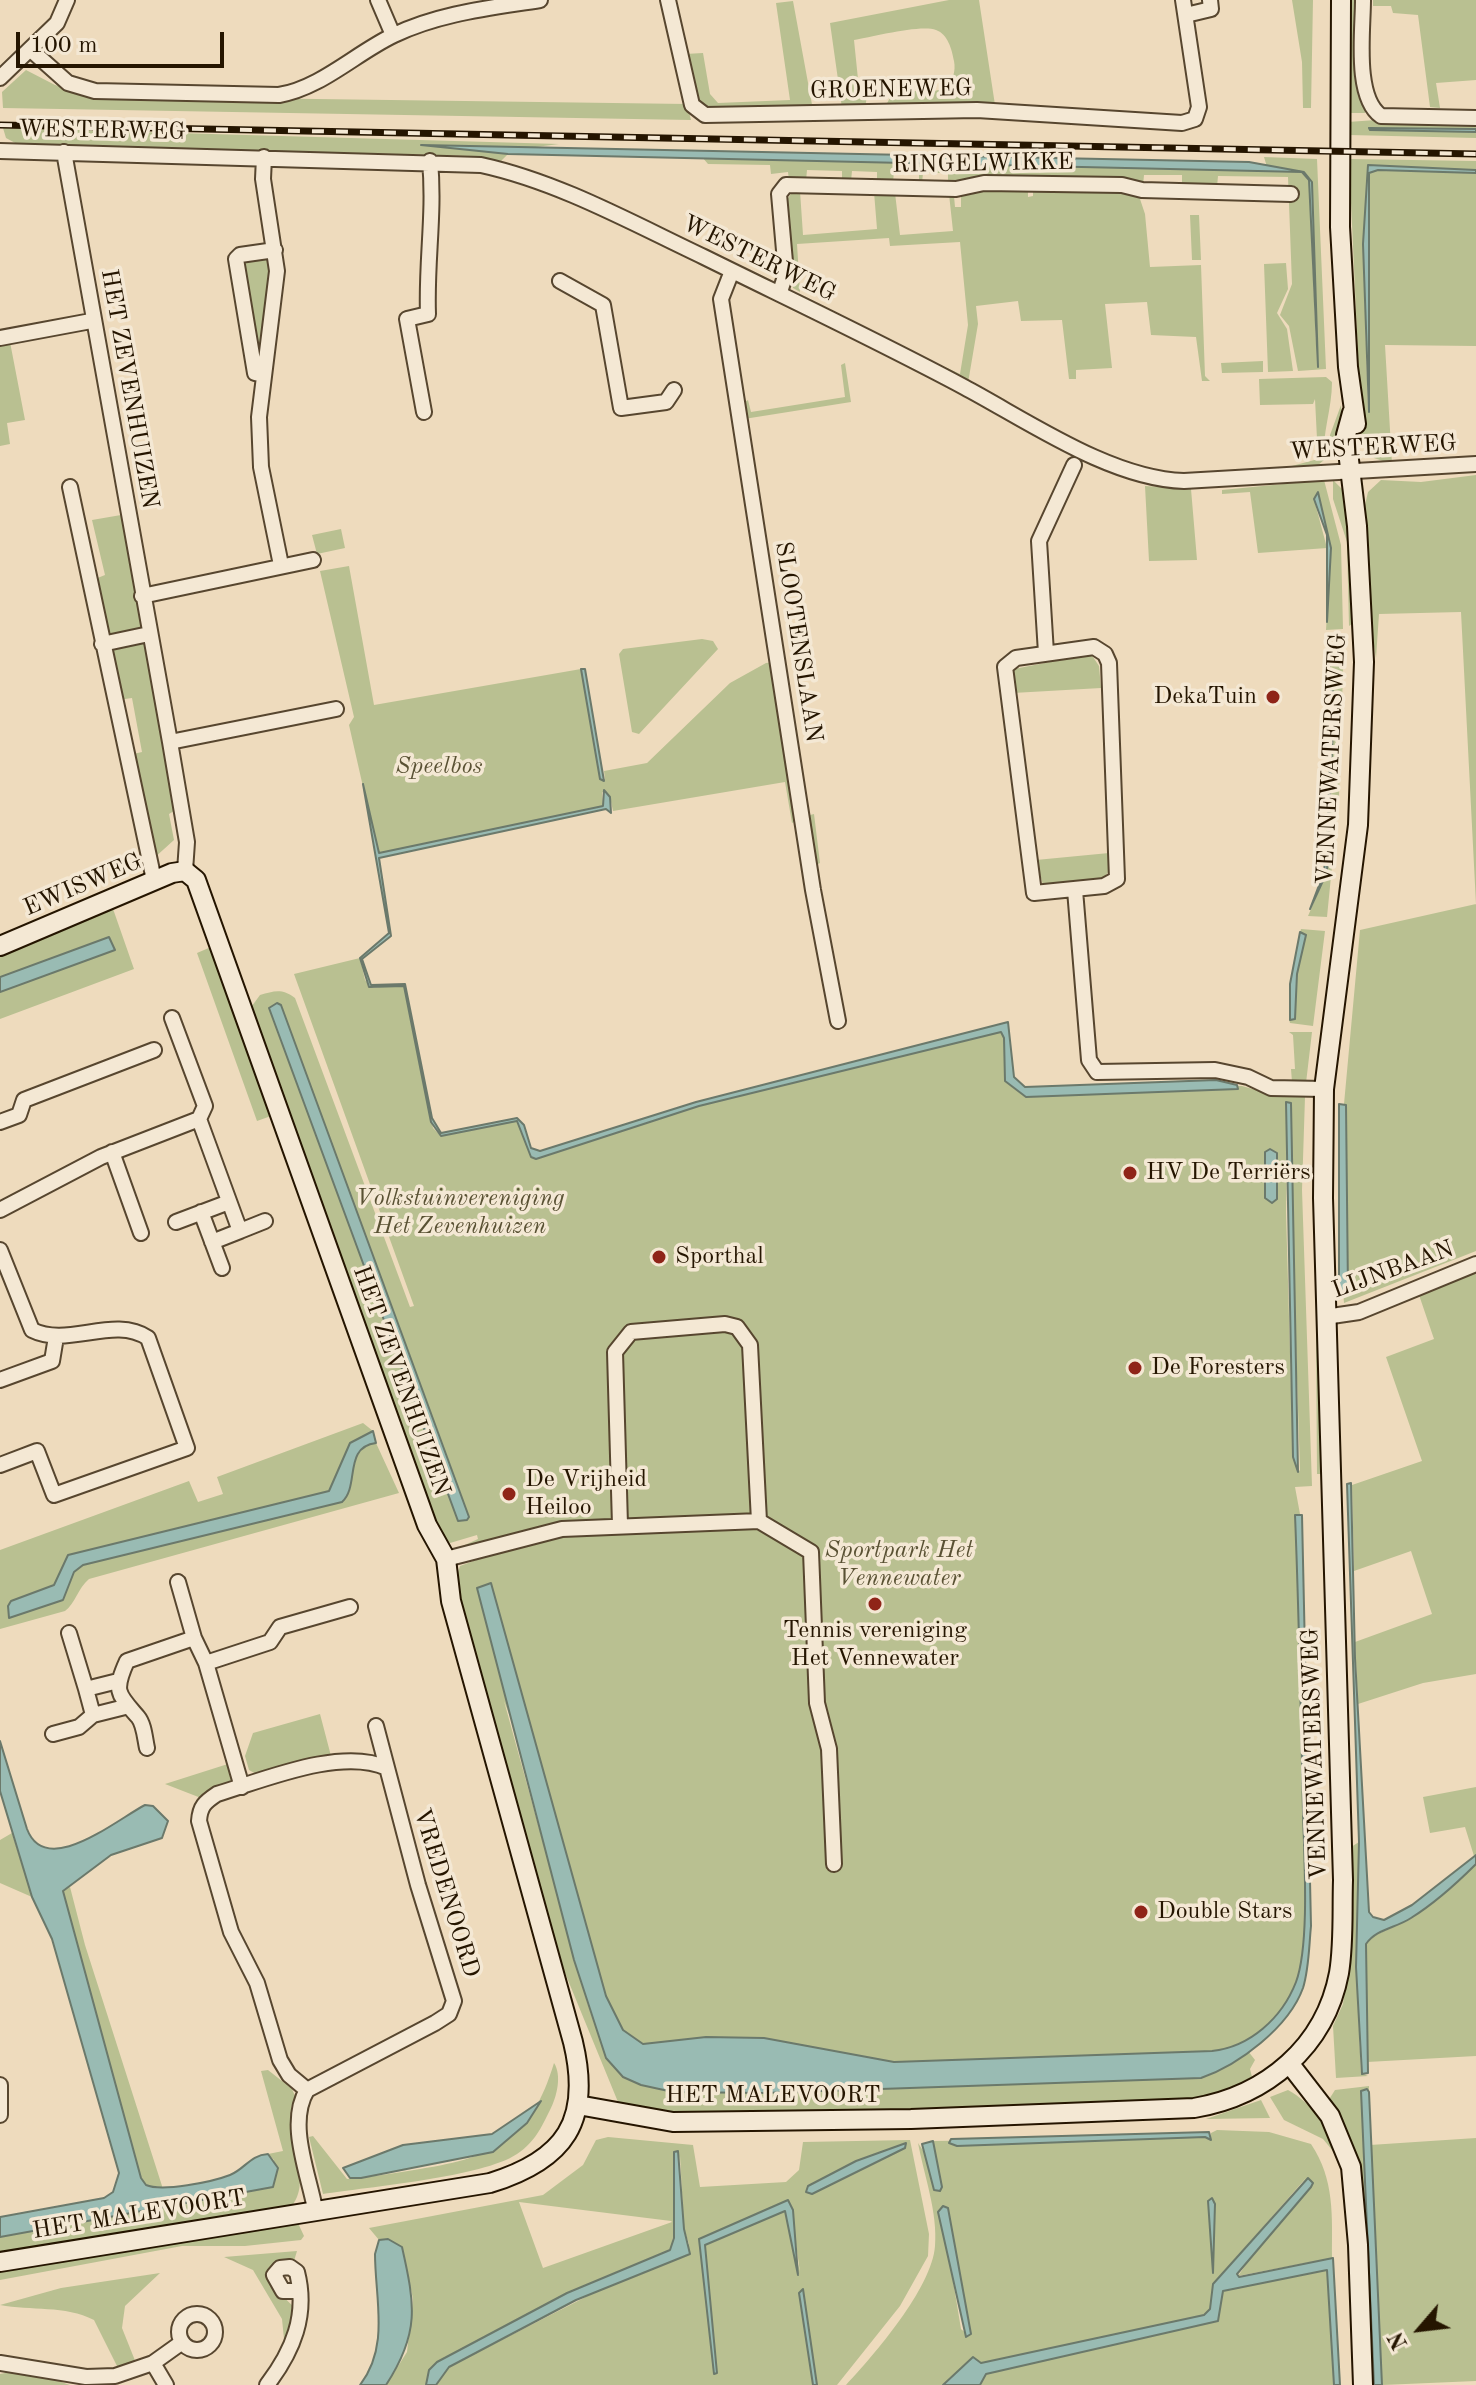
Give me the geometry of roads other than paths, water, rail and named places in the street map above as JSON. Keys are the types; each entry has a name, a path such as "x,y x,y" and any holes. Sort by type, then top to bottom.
{"street":[{"path":"0,78 57,23 67,0"},
{"path":"378,0 393,35"},
{"path":"31,50 59,77 83,88 264,96 300,90 393,35 462,12 540,0"},
{"name":"GROENEWEG","path":"668,0 692,105 705,115 977,110 1182,123 1192,120 1198,113 1184,8"},
{"path":"1184,8 1208,11 1211,9 1210,0"},
{"name":"VENNEWATERSWEG","path":"1289,2063 1325,2017 1339,1971 1342,1934 1325,1317 1324,1089 1358,825 1364,662 1355,469 1346,430 1352,413 1340,227 1341,0"},
{"path":"1363,0 1364,87 1374,111 1381,116 1476,118"},
{"name":"WESTERWEG","path":"0,151 430,161 503,170 615,214 780,292 1078,447 1145,475 1184,481 1355,469 1426,470 1476,464"},
{"name":"HET ZEVENHUIZEN","path":"64,152 91,321 187,842 185,871 199,888 427,1525 446,1559 451,1601 575,2052 581,2086 578,2105"},
{"path":"264,157 263,179 275,250 276,283 263,375 261,467 281,565"},
{"path":"424,412 407,319 428,314 427,270 434,217 430,161"},
{"name":"RINGELWIKKE","path":"780,292 786,273 779,194 786,185 956,189 984,183 1122,185 1142,190 1291,194"},
{"path":"263,375 255,373 236,259 275,250"},
{"name":"SLOOTENSLAAN","path":"732,271 721,299 817,916 838,1021"},
{"path":"560,281 603,305 621,408 666,402 674,390"},
{"path":"0,338 91,321"},
{"path":"1046,653 1039,541 1074,465"},
{"path":"70,487 154,880"},
{"path":"142,596 313,560"},
{"path":"102,644 149,634"},
{"path":"1094,647 1105,654 1109,663 1118,874 1111,883 1075,890 1034,893 1004,674 1009,662 1046,653 1094,647"},
{"path":"170,742 336,709"},
{"name":"EWISWEG","path":"0,946 154,880 185,871"},
{"path":"1075,890 1089,1060 1097,1072 1215,1070 1248,1077 1271,1088 1324,1089"},
{"path":"0,1210 112,1152 199,1119 205,1106 172,1018"},
{"path":"0,1122 19,1115 24,1100 154,1050"},
{"path":"199,1119 240,1231"},
{"path":"112,1152 141,1233"},
{"path":"176,1222 229,1202"},
{"path":"201,1212 222,1268"},
{"path":"212,1242 265,1221"},
{"path":"0,1250 6,1282 32,1330 56,1337 136,1330 148,1338 187,1448 54,1495 37,1451 0,1465"},
{"name":"LIJNBAAN","path":"1325,1317 1359,1312 1476,1264"},
{"path":"620,1525 615,1352 631,1332 725,1324 737,1327 750,1345 759,1521"},
{"path":"0,1380 52,1361 56,1337"},
{"path":"446,1559 542,1532 620,1525 759,1521 811,1552 817,1703 829,1749 834,1864"},
{"path":"178,1582 194,1638 206,1663 242,1787"},
{"path":"206,1663 270,1642 280,1627 350,1607"},
{"path":"69,1633 93,1715"},
{"path":"147,1748 140,1718 125,1707 118,1681 127,1661 194,1638"},
{"path":"86,1689 118,1681"},
{"path":"53,1734 79,1727 93,1715 125,1707"},
{"name":"VREDENOORD","path":"307,2090 435,2023 449,2014 454,2001 418,1885 376,1726"},
{"path":"315,2209 297,2121 298,2105 307,2090 289,2075 280,2060 257,1983 231,1932 199,1821 204,1803 217,1794 317,1766 355,1760 387,1768"},
{"path":"1289,2063 1330,2116 1351,2167 1358,2245 1363,2385"},
{"name":"HET MALEVOORT","path":"0,2262 490,2183 526,2172 549,2155 567,2132 578,2105 673,2122 1175,2110 1212,2105 1245,2094 1289,2063"},
{"path":"0,2085 0,2115"},
{"path":"267,2385 297,2333 302,2313 298,2291"},
{"path":"0,2363 86,2381 115,2376 153,2363 181,2343"},
{"path":"153,2363 166,2385"}],"water":[{"path":"1476,129 1476,132 1370,130"},
{"path":"421,145 1249,162 1304,172 1312,182 1318,367 1309,180 1302,172 508,154"},
{"path":"1368,165 1476,170 1476,173 1378,170 1369,173 1369,412 1363,244"},
{"path":"1318,492 1331,548 1327,622 1327,535 1314,499"},
{"path":"1327,648 1334,701 1327,872 1310,909 1324,872 1328,819 1331,717"},
{"path":"581,669 585,669 604,781 600,779"},
{"path":"363,784 379,853 603,806 604,790 610,797 611,813 606,809 379,858 391,936 362,959 371,985 405,984 432,1118 441,1133 517,1118 524,1125 531,1148 540,1151 696,1102 1008,1022 1014,1077 1025,1087 1216,1080 1237,1085 1238,1089 1026,1097 1005,1081 1004,1038 1001,1032 699,1106 536,1159 531,1157 517,1121 441,1136 431,1122 404,986 369,987 360,958 389,933"},
{"path":"1300,932 1306,935 1297,974 1295,1019 1290,1020 1290,984"},
{"path":"109,937 115,950 0,992 0,977"},
{"path":"277,1003 281,1005 469,1517 467,1520 458,1521 269,1008"},
{"path":"1286,1102 1291,1103 1298,1472 1293,1457"},
{"path":"1339,1104 1346,1105 1348,1292 1339,1291"},
{"path":"1270,1149 1277,1153 1277,1199 1272,1203 1265,1198 1265,1152"},
{"path":"373,1431 376,1443 359,1452 350,1487 342,1502 83,1565 74,1572 63,1600 9,1618 11,1601 54,1585 68,1555 329,1491 350,1443"},
{"path":"1351,1483 1355,1658 1369,1912 1373,1917 1384,1920 1412,1905 1476,1855 1476,1864 1437,1900 1405,1921 1375,1935 1366,1944 1368,2073 1362,2074 1356,1967 1359,1842 1347,1484"},
{"path":"1295,1515 1302,1515 1311,1926 1303,1988 1286,2017 1261,2043 1231,2064 1201,2078 764,2093 673,2092 641,2085 623,2077 606,2058 574,1960 477,1588 491,1583 606,1996 623,2030 643,2044 706,2037 764,2038 894,2062 1212,2051 1239,2044 1273,2019 1290,1995 1300,1966 1305,1923 1305,1875"},
{"path":"0,1741 27,1829 36,1843 49,1848 65,1847 100,1832 145,1805 153,1806 168,1821 162,1838 111,1855 63,1891 141,2178 146,2185 153,2187 200,2183 230,2175 257,2157 268,2154 278,2168 273,2187 0,2237 0,2217 104,2198 113,2192 119,2173 52,1939 32,1897 0,1791"},
{"path":"1367,2089 1382,2385 1374,2385 1361,2091"},
{"path":"541,2101 527,2123 493,2152 361,2178 350,2178 343,2168 403,2145 492,2134"},
{"path":"1209,2132 1211,2140 1205,2137 957,2146 949,2143 951,2139"},
{"path":"933,2141 942,2187 940,2191 934,2190 922,2144"},
{"path":"906,2143 905,2148 812,2194 806,2192 808,2186 856,2161"},
{"path":"678,2151 684,2229 690,2254 576,2300 449,2367 436,2385 426,2385 429,2370 437,2362 567,2293 670,2250 674,2238 674,2152"},
{"path":"1308,2178 1313,2183 1311,2187 1237,2274 1239,2277 1333,2258 1340,2385 1334,2385 1327,2270 1223,2291 1218,2321 986,2374 980,2385 943,2385 973,2357 981,2363 1204,2315 1210,2309 1213,2284"},
{"path":"1212,2198 1215,2204 1213,2273 1208,2201"},
{"path":"788,2200 793,2210 798,2275 785,2211 705,2245 717,2373 714,2374 699,2239"},
{"path":"943,2206 948,2208 971,2334 966,2337 938,2212"},
{"path":"388,2239 402,2247 412,2302 409,2334 405,2350 386,2385 360,2385 369,2370 378,2338 375,2254 379,2240"},
{"path":"803,2289 817,2385 813,2385 799,2293"}],"railway":[{"path":"0,125 1476,154"}],"place":[{"name":"DekaTuin","path":"1273,697"},
{"name":"HV De Terriërs","path":"1130,1173"},
{"name":"Sporthal","path":"659,1257"},
{"name":"De Foresters","path":"1135,1368"},
{"name":"De Vrijheid Heiloo","path":"509,1494"},
{"name":"Tennis vereniging Het Vennewater","path":"875,1604"},
{"name":"Double Stars","path":"1141,1912"}],"park label":[{"name":"Speelbos","path":"439,767"},
{"name":"Volkstuinvereniging Het Zevenhuizen","path":"460,1213"},
{"name":"Sportpark Het Vennewater","path":"899,1565"}]}
